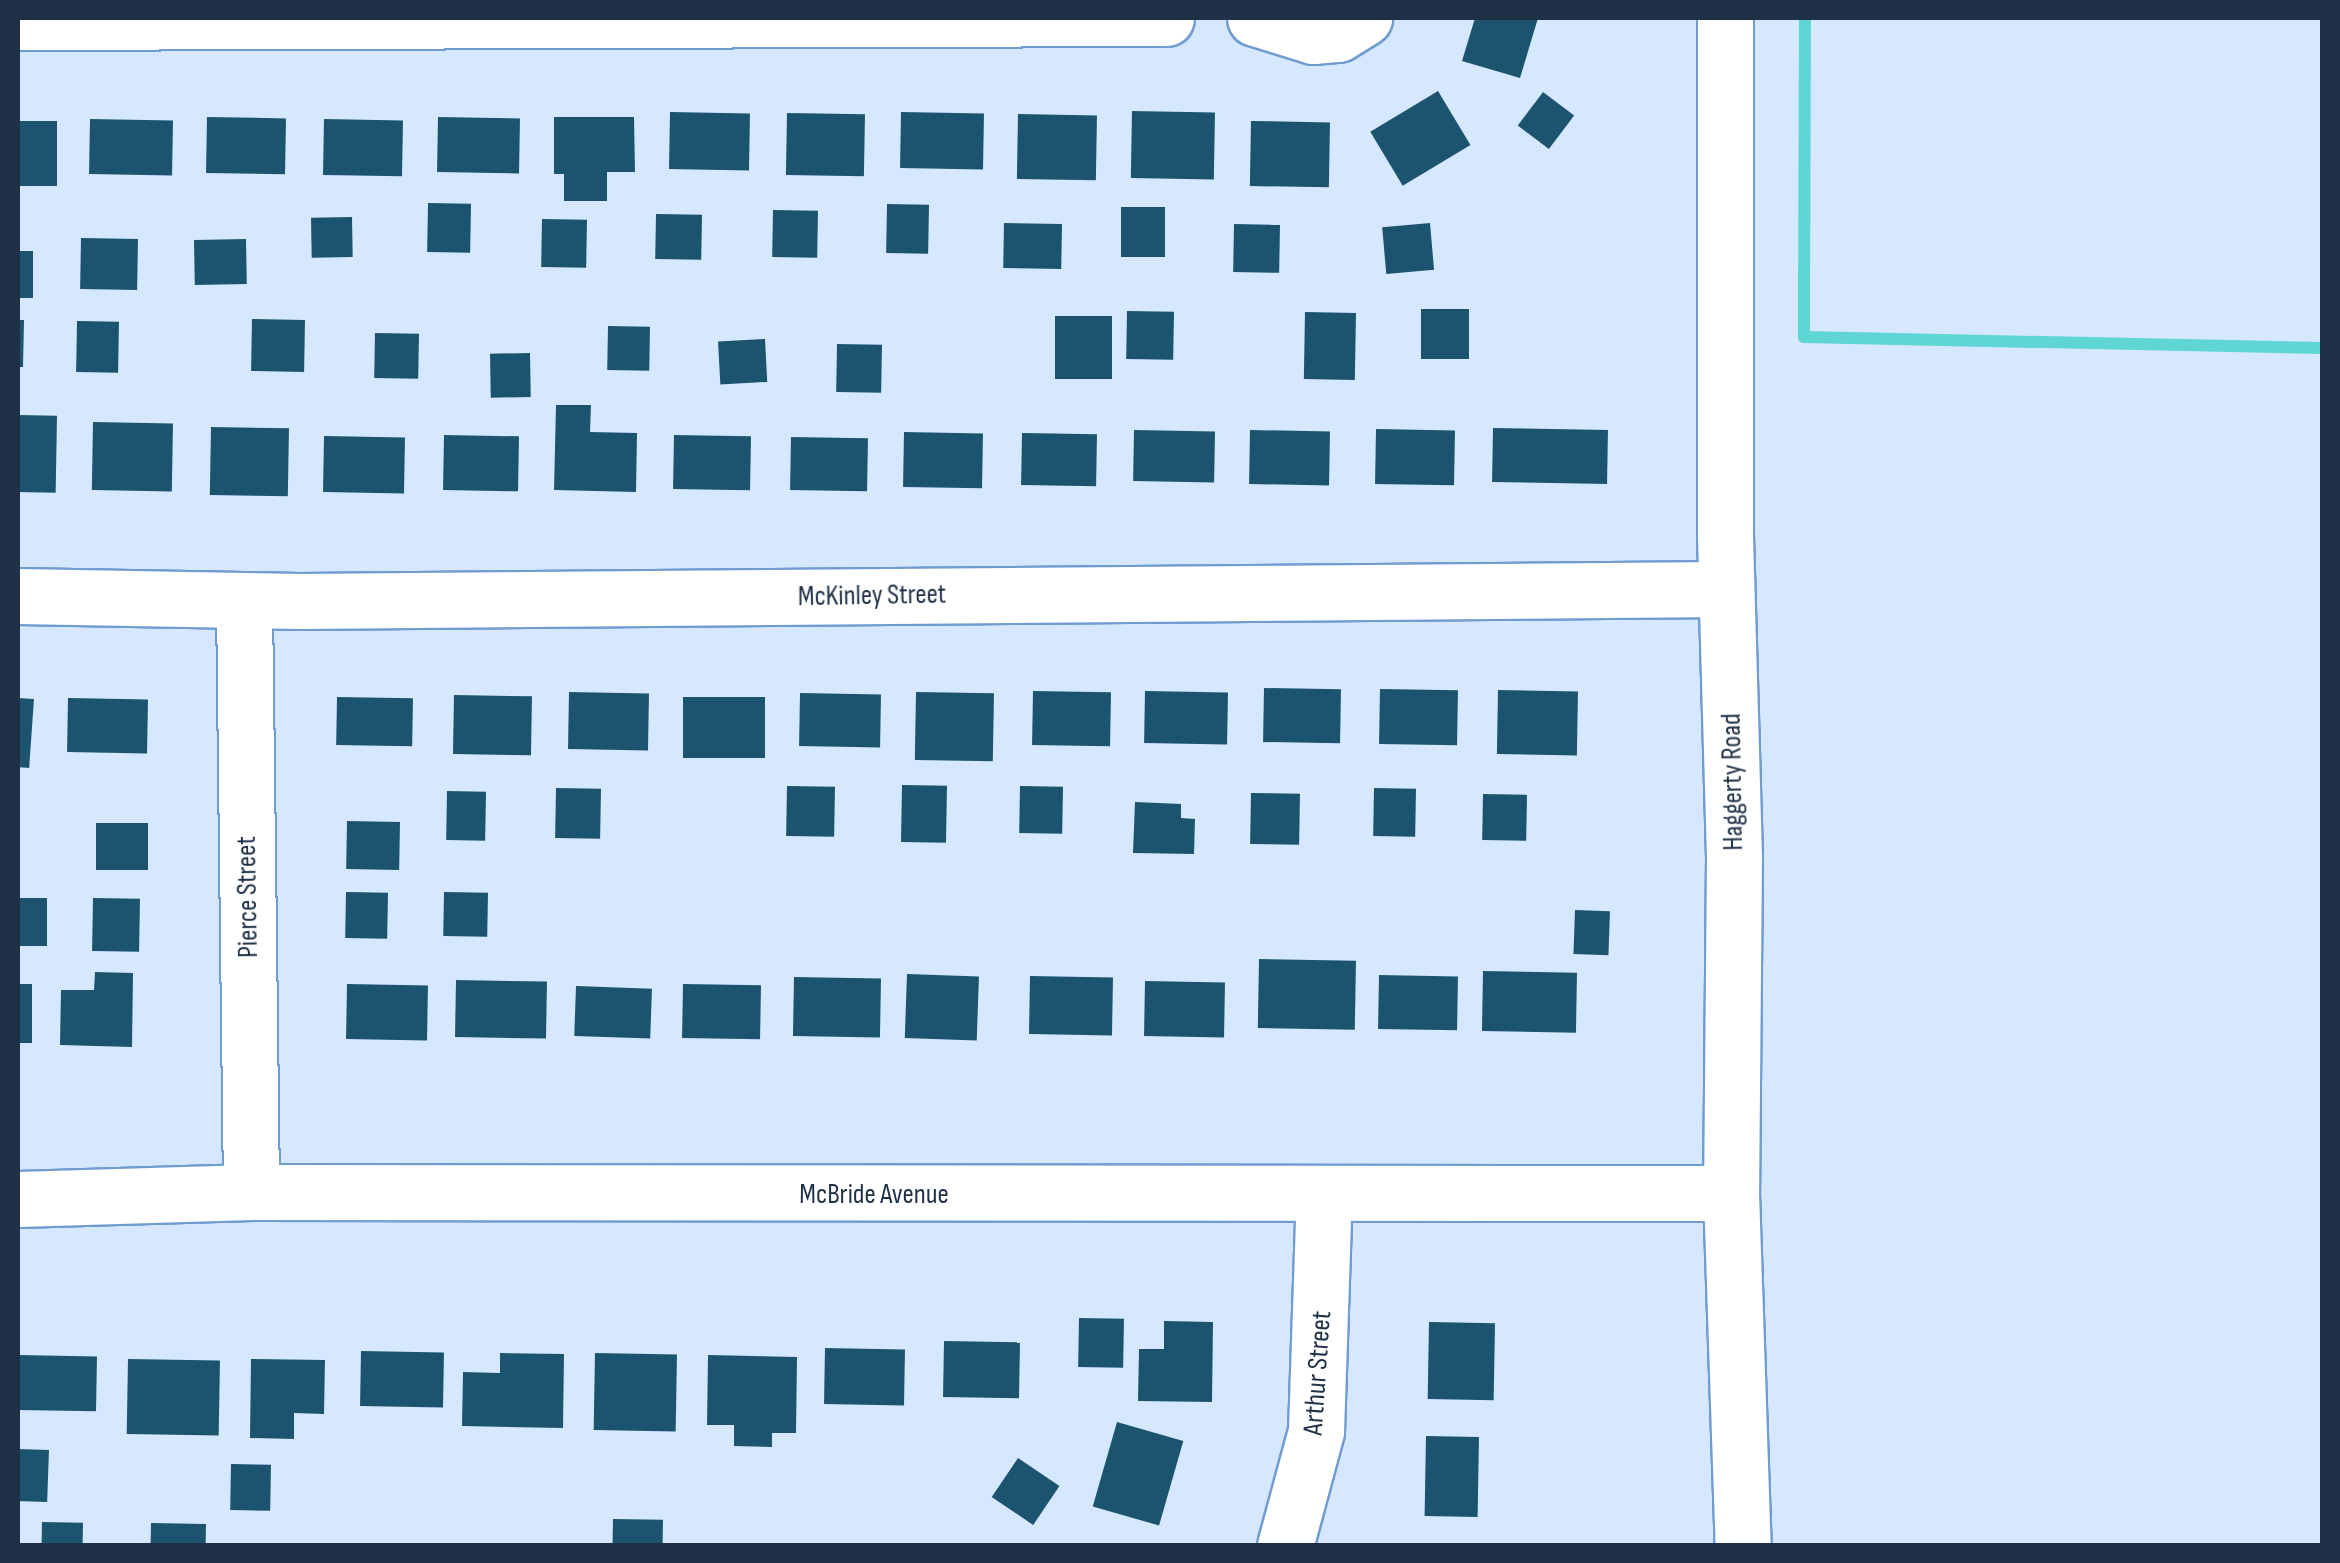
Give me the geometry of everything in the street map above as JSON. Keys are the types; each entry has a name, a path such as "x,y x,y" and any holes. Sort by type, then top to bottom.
{"street":[{"path":"18,22 1166,18"},
{"path":"1255,18 1313,36 1338,34 1364,18"},
{"name":"Haggerty Road","path":"1725,18 1726,589 1734,858 1731,1192 1743,1546"},
{"name":"McKinley Street","path":"18,596 244,601 1726,589"},
{"name":"Pierce Street","path":"244,601 251,1192"},
{"name":"McBride Avenue","path":"18,1199 251,1192 1324,1196 1731,1192"},
{"name":"Arthur Street","path":"1284,1546 1316,1431 1324,1196"}],"building":[{"path":"1475,18 1538,18 1520,78 1462,61"},
{"path":"1438,91 1470,145 1403,186 1370,132"},
{"path":"1543,92 1574,115 1549,149 1518,126"},
{"path":"1132,111 1215,112 1214,179 1131,178"},
{"path":"670,112 750,113 749,170 669,169"},
{"path":"901,112 984,113 983,169 900,168"},
{"path":"787,113 865,114 864,176 786,175"},
{"path":"1018,114 1097,115 1096,180 1017,179"},
{"path":"207,117 286,118 285,174 206,173"},
{"path":"438,117 520,118 519,173 437,172"},
{"path":"554,117 634,117 635,172 607,172 607,201 564,201 564,174 554,174"},
{"path":"90,119 173,120 172,175 89,174"},
{"path":"324,119 403,120 402,176 323,175"},
{"path":"18,121 57,121 57,186 18,186"},
{"path":"1251,121 1330,122 1329,187 1250,186"},
{"path":"428,203 471,204 470,253 427,252"},
{"path":"887,204 929,205 928,254 886,253"},
{"path":"1121,207 1165,207 1165,257 1121,257"},
{"path":"773,210 818,211 817,258 772,257"},
{"path":"656,214 702,215 701,260 655,259"},
{"path":"352,217 353,257 312,258 311,218"},
{"path":"542,219 587,220 586,268 541,267"},
{"path":"1004,223 1062,224 1061,269 1003,268"},
{"path":"1430,223 1434,270 1386,274 1382,227"},
{"path":"1234,224 1280,225 1279,273 1233,272"},
{"path":"81,238 138,239 137,290 80,289"},
{"path":"246,239 247,284 195,285 194,240"},
{"path":"18,251 33,251 33,298 18,298"},
{"path":"1421,309 1469,309 1469,359 1421,359"},
{"path":"1127,311 1174,312 1173,360 1126,359"},
{"path":"1305,312 1356,313 1355,380 1304,379"},
{"path":"1055,316 1112,316 1112,379 1055,379"},
{"path":"252,319 305,320 304,372 251,371"},
{"path":"18,320 24,320 23,367 18,367"},
{"path":"77,321 119,322 118,373 76,372"},
{"path":"608,326 650,327 649,371 607,370"},
{"path":"375,333 419,334 418,379 374,378"},
{"path":"765,339 767,382 720,384 718,341"},
{"path":"837,344 882,345 881,393 836,392"},
{"path":"530,353 531,397 491,398 490,354"},
{"path":"556,405 591,405 590,432 637,433 636,492 554,490"},
{"path":"18,415 57,416 56,493 18,492"},
{"path":"93,422 173,423 172,491 92,490"},
{"path":"211,427 289,428 288,496 210,495"},
{"path":"1493,428 1608,430 1607,484 1492,482"},
{"path":"1376,429 1455,430 1454,485 1375,484"},
{"path":"1134,430 1215,431 1214,482 1133,481"},
{"path":"1250,430 1330,431 1329,485 1249,484"},
{"path":"904,432 983,433 982,488 903,487"},
{"path":"1022,433 1097,434 1096,486 1021,485"},
{"path":"444,435 519,436 518,491 443,490"},
{"path":"674,435 751,436 750,490 673,489"},
{"path":"324,436 405,437 404,493 323,492"},
{"path":"791,437 868,438 867,491 790,490"},
{"path":"1264,688 1341,689 1340,743 1263,742"},
{"path":"1380,689 1458,690 1457,745 1379,744"},
{"path":"1498,690 1578,691 1577,755 1497,754"},
{"path":"1033,691 1111,692 1110,746 1032,745"},
{"path":"1145,691 1228,692 1227,744 1144,743"},
{"path":"569,692 649,693 648,750 568,749"},
{"path":"916,692 994,693 993,761 915,760"},
{"path":"800,693 881,694 880,747 799,746"},
{"path":"454,695 532,696 531,755 453,754"},
{"path":"337,697 413,698 412,746 336,745"},
{"path":"683,697 765,697 765,758 683,758"},
{"path":"18,698 34,699 29,768 18,767"},
{"path":"68,698 148,699 147,753 67,752"},
{"path":"902,785 947,786 946,843 901,842"},
{"path":"787,786 835,787 834,837 786,836"},
{"path":"1020,786 1063,787 1062,834 1019,833"},
{"path":"556,788 601,789 600,839 555,838"},
{"path":"1374,788 1416,789 1415,837 1373,836"},
{"path":"447,791 486,792 485,841 446,840"},
{"path":"1251,793 1300,794 1299,845 1250,844"},
{"path":"1483,794 1527,795 1526,841 1482,840"},
{"path":"1135,802 1181,804 1181,818 1195,819 1194,854 1133,853"},
{"path":"347,821 400,822 399,870 346,869"},
{"path":"96,823 148,823 148,870 96,870"},
{"path":"346,892 388,893 387,939 345,938"},
{"path":"444,892 488,893 487,937 443,936"},
{"path":"18,898 47,898 47,946 18,946"},
{"path":"93,898 140,899 139,952 92,951"},
{"path":"1575,910 1610,911 1608,955 1573,954"},
{"path":"1259,959 1356,961 1355,1030 1258,1028"},
{"path":"1483,971 1577,973 1576,1033 1482,1031"},
{"path":"95,972 133,973 132,1047 60,1045 61,990 94,990"},
{"path":"907,974 979,977 977,1040 905,1038"},
{"path":"1379,975 1458,976 1457,1030 1378,1029"},
{"path":"1030,976 1113,977 1112,1035 1029,1034"},
{"path":"794,977 881,979 880,1038 793,1036"},
{"path":"456,980 547,982 546,1039 455,1037"},
{"path":"1145,981 1225,982 1224,1037 1144,1036"},
{"path":"18,984 32,984 32,1043 18,1043"},
{"path":"347,984 428,985 427,1040 346,1039"},
{"path":"683,984 761,985 760,1039 682,1038"},
{"path":"576,986 652,989 650,1039 574,1036"},
{"path":"1079,1318 1124,1319 1123,1368 1078,1367"},
{"path":"1164,1321 1213,1322 1212,1402 1138,1401 1139,1349 1164,1349"},
{"path":"1429,1322 1495,1323 1494,1400 1428,1399"},
{"path":"944,1341 1020,1342 1019,1398 943,1397"},
{"path":"825,1348 905,1349 904,1405 824,1404"},
{"path":"361,1351 444,1352 443,1407 360,1406"},
{"path":"500,1353 564,1354 563,1428 462,1426 463,1372 500,1373"},
{"path":"595,1353 677,1354 676,1431 594,1430"},
{"path":"18,1355 97,1356 96,1411 18,1410"},
{"path":"708,1355 797,1357 796,1433 772,1433 772,1447 734,1446 734,1425 707,1425"},
{"path":"128,1359 220,1361 219,1436 127,1434"},
{"path":"251,1359 325,1360 324,1414 294,1413 294,1439 250,1438"},
{"path":"1117,1422 1183,1441 1159,1526 1093,1507"},
{"path":"1426,1436 1479,1437 1478,1517 1425,1516"},
{"path":"18,1449 49,1450 47,1502 18,1501"},
{"path":"1018,1458 1059,1486 1033,1525 992,1497"},
{"path":"231,1464 271,1465 270,1511 230,1510"},
{"path":"613,1519 663,1520 663,1546 613,1546"},
{"path":"42,1522 83,1523 83,1546 42,1546"},
{"path":"151,1523 206,1524 206,1546 151,1546"}],"waterway":[{"path":"1805,18 1804,337 2322,348"}]}
